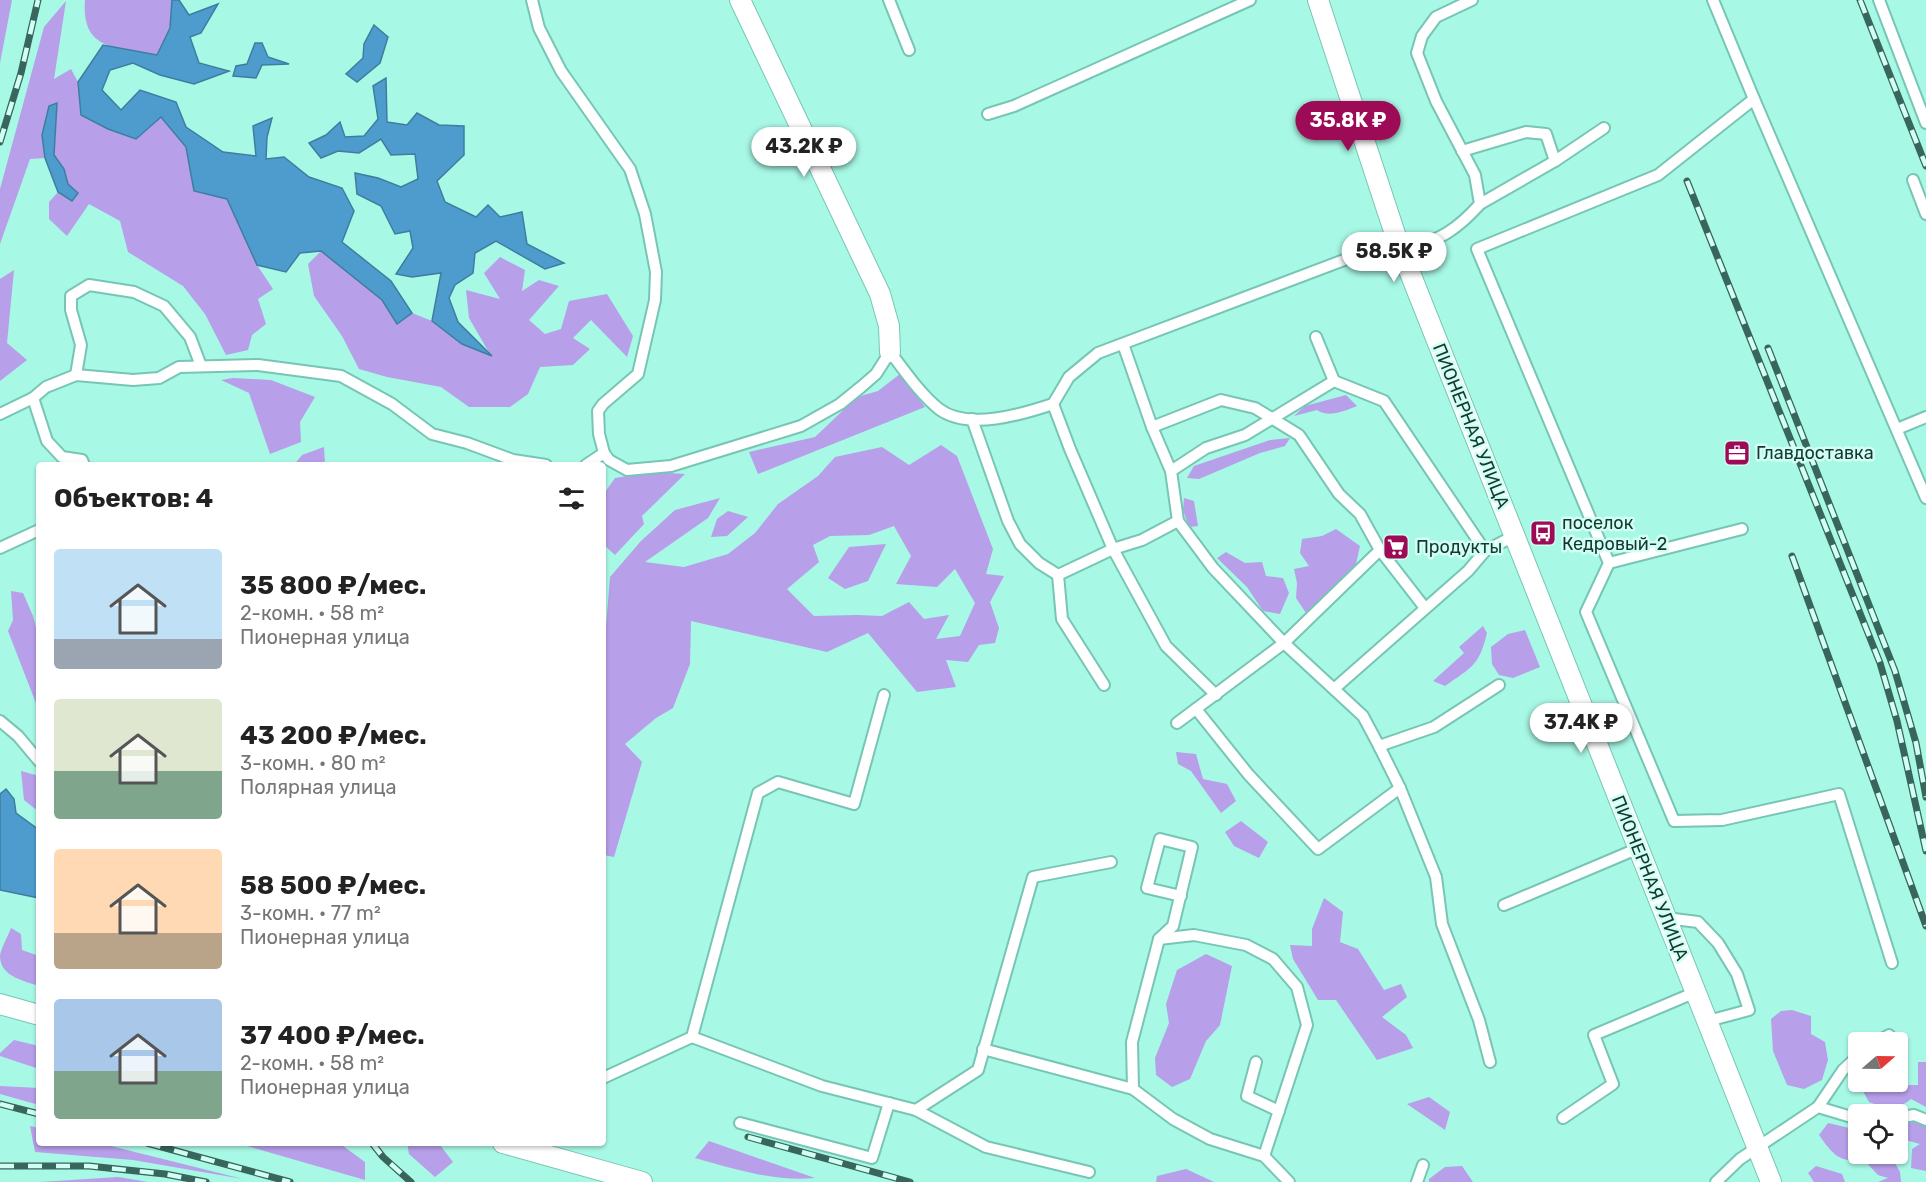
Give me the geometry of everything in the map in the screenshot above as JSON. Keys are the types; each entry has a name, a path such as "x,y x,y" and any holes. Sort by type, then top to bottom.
{"street":[{"path":"740,0 880,294 889,326 890,352"},
{"name":"ПИОНЕРНАЯ УЛИЦА","path":"1318,0 1399,246 1771,1182"},
{"path":"0,1004 36,1014"},
{"path":"527,1146 642,1182"}],"lane":[{"path":"532,0 539,28 561,71 630,169 645,214 656,272 655,300 638,374 598,411 598,434 604,453 609,460 627,471 671,466 801,426 840,404 861,387 876,374 890,352 922,392 941,411 957,417 1002,418 1053,404 1069,377 1098,353 1399,246 1445,236 1462,223 1480,204 1555,161 1604,128"},
{"path":"889,0 909,50"},
{"path":"988,114 1014,106 1250,0"},
{"path":"1472,0 1436,17 1422,36 1417,53 1436,101 1475,175 1480,204"},
{"path":"1713,0 1926,498"},
{"path":"1880,0 1926,123"},
{"path":"1754,99 1658,175 1477,249 1609,563 1586,612 1674,821 1722,820 1839,794 1892,963"},
{"path":"1462,151 1526,132 1546,134 1555,161"},
{"path":"1913,180 1926,213"},
{"path":"76,375 81,345 71,310 71,296 89,285 134,292 164,306 190,337 201,366"},
{"path":"1316,337 1334,381 1384,401 1485,551"},
{"path":"1123,344 1152,426 1171,471 1178,521 1214,567 1284,643 1363,716 1379,746 1400,788 1436,877 1442,924 1479,1020 1490,1062"},
{"path":"0,414 33,398 46,387 76,375 133,380 159,378 179,367 258,365 341,376 392,404 432,434 530,462"},
{"path":"1171,471 1206,448 1245,435 1334,381"},
{"path":"33,398 47,441 62,457 83,462"},
{"path":"1152,426 1221,400 1255,408 1299,435 1339,494 1360,514 1380,550 1425,608"},
{"path":"1053,404 1113,549 1166,646 1216,695"},
{"path":"1897,429 1926,417"},
{"path":"972,419 1008,521 1020,544 1039,563 1058,575"},
{"path":"590,462 604,453"},
{"path":"1058,575 1113,549 1142,540 1178,521"},
{"path":"1609,563 1742,529"},
{"path":"0,548 9,546 36,532"},
{"path":"1335,688 1468,571 1485,551 1515,536"},
{"path":"1177,723 1284,643 1380,550"},
{"path":"1058,575 1062,619 1104,685"},
{"path":"1379,746 1434,727 1499,685"},
{"path":"692,1037 758,793 778,782 854,804 884,695"},
{"path":"1196,708 1248,774 1318,849 1400,788"},
{"path":"0,721 18,736 36,757"},
{"path":"1133,1089 1132,1042 1159,939 1173,926 1181,896 1192,847 1160,839 1148,888 1181,896"},
{"path":"1504,904 1638,848"},
{"path":"916,1110 978,1070 1033,877 1111,862"},
{"path":"1666,918 1698,922 1718,942 1737,974 1749,1010 1708,1022"},
{"path":"1159,939 1194,935 1246,945 1273,959 1297,987 1307,1024 1264,1156"},
{"path":"1563,1118 1613,1084 1594,1035 1696,992"},
{"path":"606,1077 692,1037 822,1086 916,1110 986,1147 1089,1172"},
{"path":"983,1048 1133,1089 1173,1119 1210,1139 1264,1156 1289,1182"},
{"path":"1256,1062 1247,1096 1279,1111"},
{"path":"1716,1182 1740,1160 1818,1107 1848,1065"},
{"path":"740,1123 872,1158 889,1103"},
{"path":"1818,1107 1848,1116"},
{"path":"1908,1116 1914,1114 1926,1120"},
{"path":"1417,1182 1423,1165"}],"shaded area":[{"path":"0,0 12,0 0,63"},
{"path":"85,0 172,0 170,28 157,55 116,48 96,38 89,29 85,17"},
{"path":"66,1 54,79 71,69 78,82 81,115 136,139 161,116 186,147 194,191 227,199 257,265 273,289 258,299 266,324 252,335 248,350 226,355 205,314 183,286 128,252 120,221 89,204 67,236 49,219 49,202 58,192 72,201 64,169 54,155 56,129 49,106 43,135 45,158 30,159 0,244 0,189 44,27"},
{"path":"321,251 382,300 397,324 412,313 432,321 462,344 491,356 469,318 466,290 500,299 484,273 500,257 525,270 522,291 539,280 559,286 529,320 545,334 561,329 569,301 607,294 633,336 627,357 591,320 573,338 590,349 573,365 540,367 528,394 510,407 469,407 441,387 387,377 359,369 342,336 314,296 308,264"},
{"path":"14,270 7,343 27,360 0,381 0,279"},
{"path":"900,374 925,407 758,474 749,452 815,437 857,397 878,391"},
{"path":"233,378 271,380 315,397 300,422 301,442 270,454 249,393 221,380"},
{"path":"1346,395 1357,406 1337,413 1317,410 1294,416 1305,406"},
{"path":"1290,438 1285,446 1260,453 1199,479 1187,478 1194,466 1270,440"},
{"path":"941,445 957,456 993,549 986,574 1004,576 990,602 999,628 995,643 979,645 968,662 946,660 956,687 917,692 868,633 827,652 691,621 690,664 673,708 656,718 625,744 642,762 614,857 606,856 606,627 610,577 641,541 675,510 720,498 708,518 645,562 684,567 728,554 755,533 778,504 818,476 835,457 882,447 909,465","holes":["894,526 911,556 896,584 937,587 955,569 975,603 960,636 936,639 949,615 924,619 909,602 882,616 814,616 787,589 819,562 813,545 830,536 869,535"]},
{"path":"324,447 325,462 296,462 302,455"},
{"path":"652,472 685,474 642,516 644,524 615,555 606,547 606,491 615,478"},
{"path":"1184,498 1194,501 1198,526 1189,527 1183,510"},
{"path":"728,511 748,517 727,536 711,537 717,519"},
{"path":"1336,529 1360,546 1356,564 1306,613 1296,598 1297,583 1294,569 1309,566 1300,553 1302,539 1322,536"},
{"path":"886,544 868,581 845,589 828,578 849,547"},
{"path":"1226,552 1245,563 1262,562 1266,576 1283,578 1289,593 1280,614 1263,611 1247,587 1217,558"},
{"path":"11,591 23,593 36,628 36,703 8,631 13,620"},
{"path":"1483,626 1487,633 1481,653 1473,665 1445,686 1433,681 1464,653 1459,647"},
{"path":"1525,630 1540,667 1513,678 1499,675 1492,664 1491,647 1508,634"},
{"path":"1176,752 1196,754 1203,779 1227,784 1236,801 1221,813 1191,771 1178,764"},
{"path":"21,771 36,775 36,810 24,800"},
{"path":"1241,821 1268,842 1259,858 1234,846 1225,832"},
{"path":"1324,898 1343,912 1340,942 1358,949 1384,990 1401,984 1407,997 1382,1017 1406,1035 1413,1048 1377,1060 1336,1000 1318,1000 1293,959 1290,945 1312,946 1312,929"},
{"path":"11,928 21,934 22,950 36,955 36,985 14,977 4,969 1,963 1,953"},
{"path":"1206,954 1232,966 1220,1025 1206,1041 1190,1079 1172,1087 1156,1075 1155,1058 1169,1023 1166,1004 1177,970"},
{"path":"1792,1010 1811,1016 1811,1034 1825,1042 1828,1060 1822,1080 1804,1089 1787,1085 1773,1051 1771,1019 1781,1011"},
{"path":"14,1040 36,1045 36,1068 0,1056 0,1053"},
{"path":"1918,1062 1926,1062 1926,1107 1911,1099 1903,1104 1875,1104 1869,1102 1863,1092 1908,1092 1908,1085 1918,1085"},
{"path":"0,1086 36,1088 36,1104 0,1094"},
{"path":"1429,1097 1450,1112 1445,1130 1407,1104"},
{"path":"1917,1121 1926,1124 1926,1171 1911,1168 1912,1149 1920,1144 1908,1141 1908,1123"},
{"path":"1828,1123 1848,1128 1848,1160 1833,1153 1819,1135"},
{"path":"30,1126 36,1127 36,1146 111,1146 243,1179 133,1160 35,1152"},
{"path":"709,1141 815,1178 770,1176 695,1158"},
{"path":"247,1146 343,1146 365,1162 365,1180"},
{"path":"408,1146 441,1146 453,1162 435,1177 409,1154"},
{"path":"1868,1164 1896,1164 1900,1172 1901,1182 1878,1182 1888,1178 1878,1175"},
{"path":"1462,1166 1473,1182 1429,1182 1429,1179 1445,1167"},
{"path":"1816,1166 1842,1174 1845,1182 1814,1182 1808,1173"},
{"path":"1186,1169 1214,1182 1156,1182 1157,1176"},
{"path":"118,1177 148,1182 40,1182"}],"water":[{"path":"172,0 179,0 189,15 218,4 201,33 190,37 199,63 229,71 194,84 160,75 133,63 110,70 102,90 121,110 140,90 176,102 186,127 223,152 256,156 253,126 272,118 267,137 266,159 284,157 309,177 342,188 354,211 342,242 391,281 412,313 397,324 382,300 321,251 300,253 286,272 257,265 227,199 194,191 186,147 161,117 136,139 108,129 81,115 78,82 103,45 157,55 170,28"},
{"path":"374,25 388,37 380,63 357,82 346,74 363,58 364,44"},
{"path":"255,43 262,43 268,57 289,64 262,65 256,78 233,76 236,66 247,64"},
{"path":"386,78 387,122 407,125 417,113 439,125 464,126 464,155 437,181 445,202 476,217 488,205 500,217 522,212 527,244 564,263 545,269 496,241 475,253 473,273 455,285 449,298 458,322 492,356 462,344 432,321 441,273 412,277 396,274 413,248 410,231 395,234 381,206 357,194 355,173 378,178 401,187 418,179 415,154 391,155 381,139 359,153 338,151 321,158 309,143 326,135 340,122 345,137 364,136 378,119 373,86"},
{"path":"57,103 54,155 64,169 68,184 78,193 72,201 58,192 45,158 42,135 49,106"},
{"path":"6,789 14,799 16,813 36,828 36,897 0,890 0,794"}],"railway":[{"path":"0,142 21,73 38,0"},
{"path":"1860,0 1926,166"},
{"path":"1687,181 1880,663 1897,721 1926,851"},
{"path":"1768,348 1895,671 1916,743 1926,797"},
{"path":"1792,556 1926,926"},
{"path":"0,1104 36,1113"},
{"path":"748,1137 910,1182"},
{"path":"158,1146 290,1182"},
{"path":"374,1146 411,1182"},
{"path":"0,1166 89,1166 165,1174 206,1182"}],"place":[{"name":"Главдоставка","path":"1737,453"},
{"name":"поселок Кедровый-2","path":"1543,533"},
{"name":"Продукты","path":"1396,547"}]}
